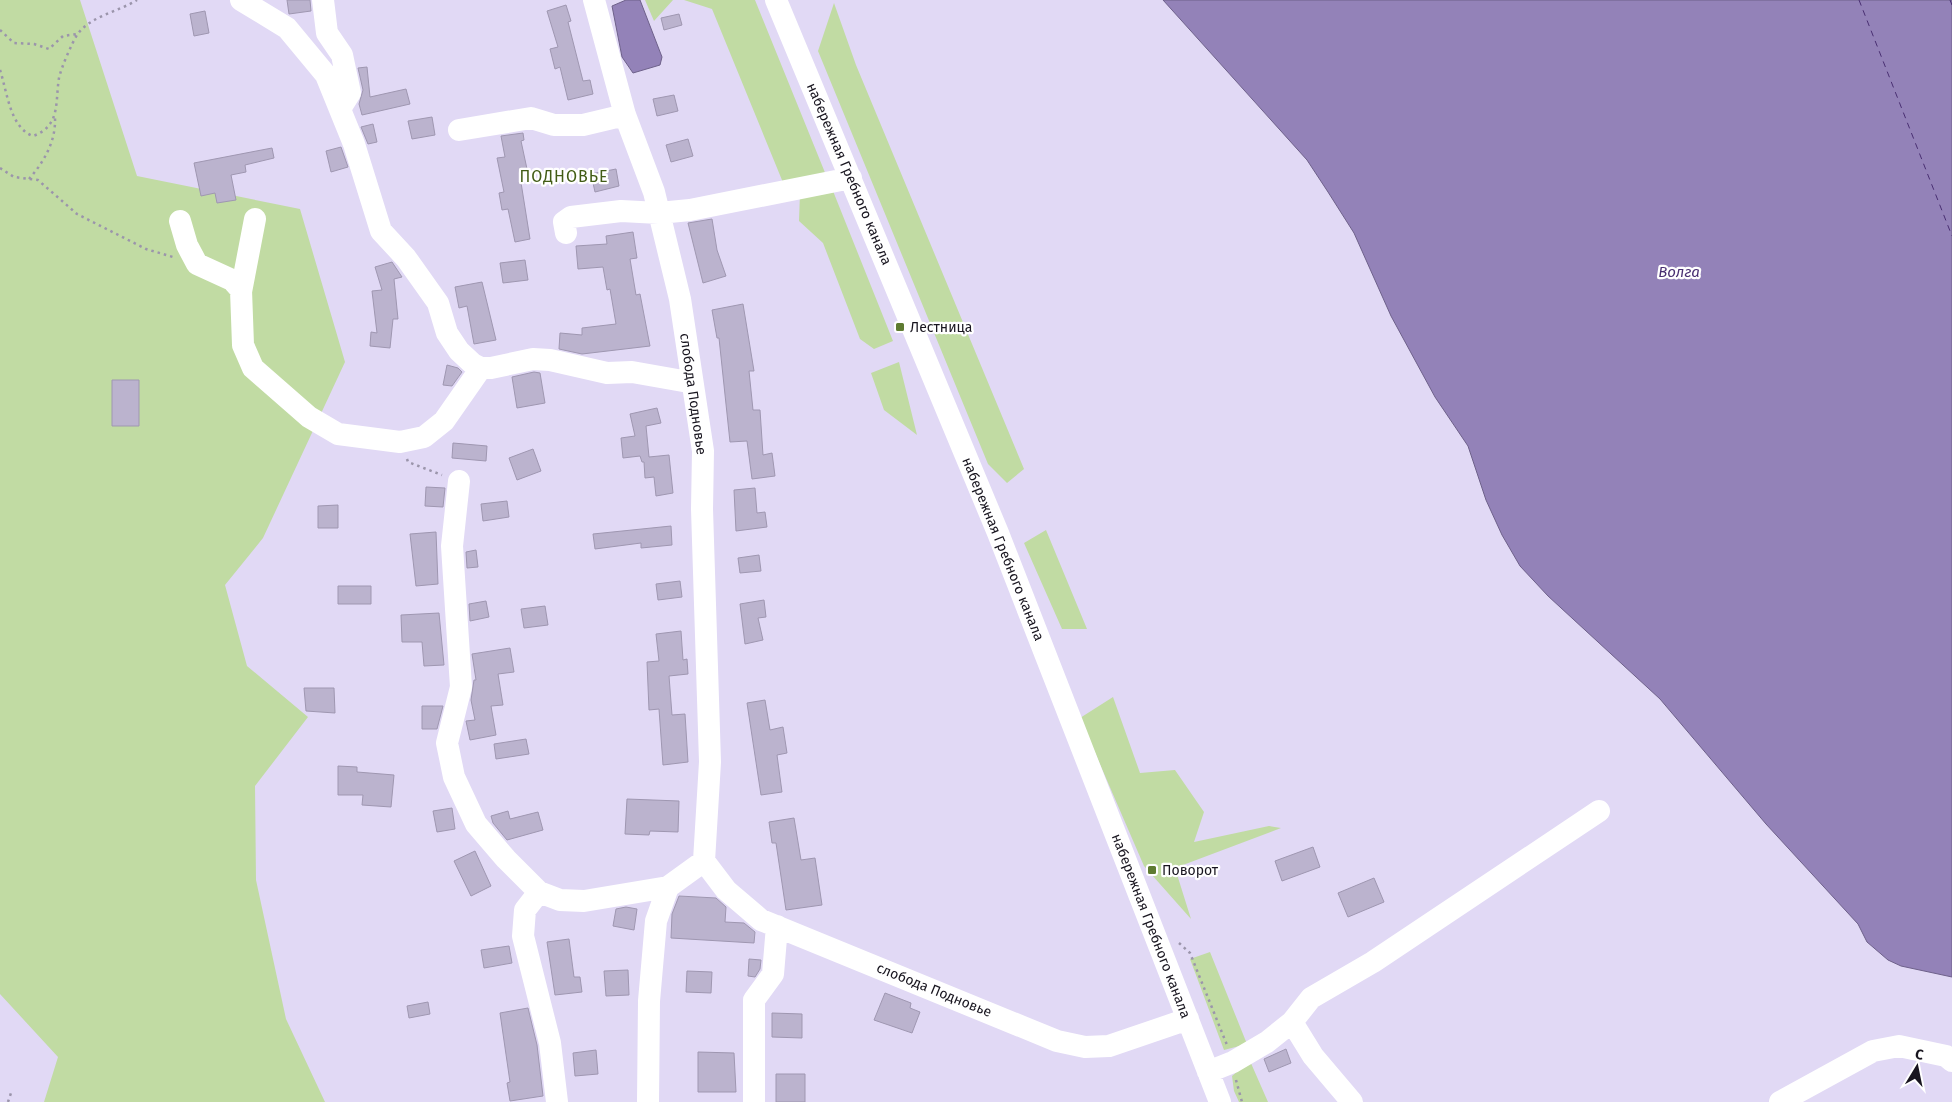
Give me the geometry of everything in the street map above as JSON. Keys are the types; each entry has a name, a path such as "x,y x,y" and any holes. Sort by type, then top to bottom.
{"street":[{"path":"241,0 287,28 326,75 354,144 381,231 406,258 438,304 447,333 459,351 481,368 542,359 607,373 632,372 683,381 692,380"},
{"path":"323,0 327,33 342,55 350,93 340,109"},
{"name":"слобода Подновье","path":"594,0 625,115 654,192 680,299 703,451 702,509 710,762 704,861 726,890 761,920 1057,1041 1084,1047 1109,1046 1188,1019"},
{"name":"набережная Гребного канала","path":"776,0 1001,542 1220,1102"},
{"path":"458,130 531,118 554,125 583,125 625,115"},
{"path":"566,233 564,222 571,217 620,210 659,213 690,210 851,178"},
{"path":"255,220 241,292 243,345 253,368 309,417 338,434 400,442 424,437 444,421 481,368"},
{"path":"180,221 187,245 198,264 232,280 241,292"},
{"path":"459,480 452,546 461,687 447,743 454,778 476,824 506,859 539,892 560,900 584,901 668,888 704,861"},
{"path":"1208,1072 1233,1062 1267,1042 1292,1022 1311,998 1373,962 1599,810"},
{"path":"648,1102 649,1001 656,921 668,888"},
{"path":"539,892 525,910 523,936 550,1042 557,1102"},
{"path":"754,1102 754,1000 773,974 777,926"},
{"path":"1292,1022 1314,1056 1352,1102"},
{"path":"1780,1102 1873,1051 1899,1046 1946,1056 1952,1061"}],"path":[{"path":"29,179 43,164 55,130 59,77 78,34 91,22 137,0"},
{"path":"0,30 14,43 34,44 49,49 64,36 78,34"},
{"path":"0,70 2,83 16,122 26,134 33,136 41,133 55,117"},
{"path":"0,168 14,177 38,180 77,214 146,249 198,264"},
{"path":"400,442 408,462 459,480"},
{"path":"8,1102 11,1093"}],"green space":[{"path":"0,0 80,0 137,176 300,209 345,362 263,538 225,585 247,666 308,717 255,786 256,880 286,1019 325,1102 44,1102 58,1057 0,994"},
{"path":"645,0 673,0 654,21"},
{"path":"684,0 755,0 828,180 784,185 712,9"},
{"path":"834,3 856,65 1024,469 1007,483 988,464 818,51"},
{"path":"831,186 893,341 874,349 860,339 823,243 799,221 800,193"},
{"path":"899,362 917,435 884,410 871,373"},
{"path":"1046,530 1087,629 1062,629 1024,543"},
{"path":"1113,697 1140,773 1175,770 1204,812 1194,842 1269,826 1281,828 1175,868 1191,919 1144,866 1080,718"},
{"path":"1210,952 1247,1044 1224,1050 1190,959"},
{"path":"1250,1061 1268,1102 1239,1102 1234,1091 1232,1076"}],"water":[{"path":"626,0 640,0 662,57 660,65 633,73 622,57 612,6"},
{"name":"Волга","path":"1163,0 1952,0 1952,977 1901,966 1888,960 1867,942 1858,924 1766,824 1660,699 1548,596 1520,566 1502,535 1486,500 1468,446 1435,397 1391,316 1354,233 1307,160"}],"building":[{"path":"287,0 310,0 311,11 289,14"},
{"path":"566,5 571,21 568,22 583,81 590,80 593,94 568,100 560,67 555,69 550,49 558,47 547,11"},
{"path":"205,11 209,33 194,36 190,14"},
{"path":"679,14 682,25 664,30 661,18"},
{"path":"367,67 370,97 406,89 410,104 362,115 359,104 363,90 358,68"},
{"path":"674,95 678,111 657,116 653,99"},
{"path":"432,117 435,135 412,139 408,121"},
{"path":"373,124 377,142 368,144 361,127"},
{"path":"523,133 524,140 521,141 527,169 519,170 530,239 515,242 508,209 502,210 499,193 504,192 497,158 505,157 501,136"},
{"path":"688,139 693,156 671,162 666,145"},
{"path":"341,147 348,167 331,172 326,151"},
{"path":"272,148 274,158 245,165 246,172 231,175 236,200 217,203 215,193 201,196 194,163"},
{"path":"616,169 619,186 595,192 591,174"},
{"path":"712,219 717,250 726,276 703,283 688,223"},
{"path":"633,232 637,258 630,259 636,295 640,294 650,346 582,354 559,349 560,333 582,335 582,328 616,324 610,289 607,290 603,267 578,269 576,246 607,244 606,236"},
{"path":"525,260 528,280 503,283 500,263"},
{"path":"392,262 402,277 394,279 398,319 393,319 390,348 370,346 371,332 377,333 372,291 382,290 375,267"},
{"path":"482,282 496,340 474,344 467,306 459,308 455,287"},
{"path":"743,304 754,371 749,371 753,410 760,410 763,455 772,453 775,476 752,479 747,441 730,442 719,338 717,338 712,310"},
{"path":"447,365 458,368 462,372 452,386 443,385"},
{"path":"534,372 540,373 545,403 517,408 512,377"},
{"path":"112,380 139,380 139,426 112,426"},
{"path":"657,408 661,423 646,426 649,457 669,455 673,493 656,496 654,477 645,478 644,462 642,462 640,456 623,458 621,438 635,436 630,414"},
{"path":"453,443 487,446 486,461 452,458"},
{"path":"533,449 541,471 517,480 509,458"},
{"path":"426,487 445,488 443,507 425,506"},
{"path":"755,488 757,513 765,512 767,527 736,531 734,490"},
{"path":"507,501 509,517 483,521 481,504"},
{"path":"338,505 338,528 318,528 318,506"},
{"path":"671,526 672,545 641,548 641,543 595,549 593,534"},
{"path":"436,532 438,584 416,586 410,534"},
{"path":"476,550 478,567 467,568 466,552"},
{"path":"759,555 761,571 740,573 738,558"},
{"path":"680,581 682,597 658,600 656,584"},
{"path":"338,586 371,586 371,604 338,604"},
{"path":"764,600 766,617 758,618 763,640 745,644 740,604"},
{"path":"486,601 489,617 470,621 469,604"},
{"path":"545,606 548,625 524,628 521,609"},
{"path":"439,613 444,665 424,666 422,642 402,642 401,615"},
{"path":"681,631 683,660 687,659 688,674 669,676 672,715 685,714 688,762 663,765 659,709 649,710 647,662 659,661 656,634"},
{"path":"510,648 514,672 498,674 503,705 491,706 496,735 470,740 466,721 475,720 471,700 474,680 476,680 472,654"},
{"path":"304,688 334,688 335,713 306,711"},
{"path":"765,700 770,730 783,727 787,753 777,755 782,792 761,795 747,703"},
{"path":"422,706 443,706 437,729 422,729"},
{"path":"526,739 529,754 496,759 494,744"},
{"path":"338,766 357,767 357,772 394,775 391,807 362,805 363,795 338,795"},
{"path":"627,799 679,801 678,832 650,831 649,835 625,834"},
{"path":"452,808 455,829 437,832 433,811"},
{"path":"508,811 510,819 538,812 543,830 507,840 493,823 491,816"},
{"path":"794,818 801,860 815,858 822,905 786,910 776,843 772,843 769,822"},
{"path":"1313,847 1320,867 1282,881 1275,861"},
{"path":"475,851 491,886 471,896 454,861"},
{"path":"1374,878 1384,902 1348,917 1338,893"},
{"path":"679,896 716,898 726,907 725,922 744,923 755,932 754,943 671,938 672,914"},
{"path":"626,907 637,909 634,930 613,926 616,909"},
{"path":"569,939 574,977 580,977 582,992 555,995 547,942"},
{"path":"509,946 512,963 484,968 481,950"},
{"path":"749,959 761,960 760,969 755,977 748,976"},
{"path":"628,970 629,995 606,996 604,971"},
{"path":"687,971 712,972 711,993 686,992"},
{"path":"885,993 911,1003 910,1008 920,1012 912,1033 874,1020"},
{"path":"428,1002 430,1014 409,1018 407,1006"},
{"path":"528,1008 537,1045 543,1096 510,1101 507,1083 510,1082 500,1013"},
{"path":"772,1013 802,1014 802,1038 772,1037"},
{"path":"1286,1049 1291,1063 1269,1072 1264,1059"},
{"path":"596,1050 598,1074 575,1076 573,1053"},
{"path":"698,1052 734,1053 736,1092 698,1092"},
{"path":"776,1074 805,1074 805,1102 776,1102"}],"ferry route":[{"path":"1859,0 1952,236"},
{"path":"1950,0 1952,5"}],"place":[{"name":"Лестница","path":"900,327"},
{"name":"Поворот","path":"1152,870"}],"district":[{"name":"ПОДНОВЬЕ","path":"564,176"}]}
